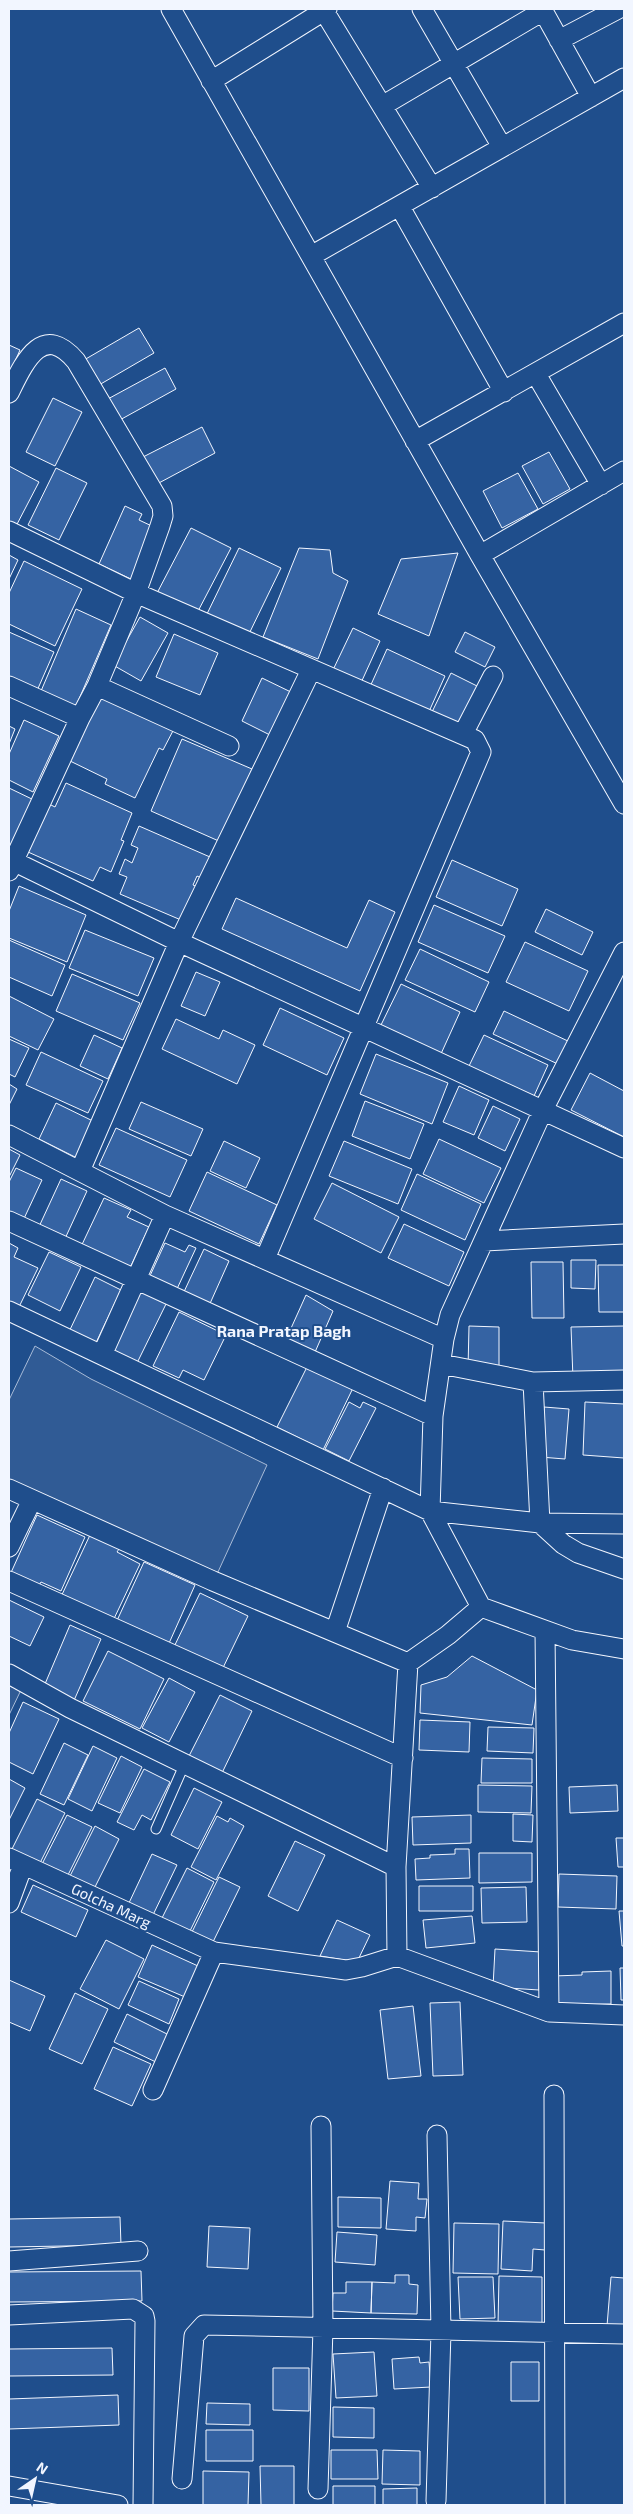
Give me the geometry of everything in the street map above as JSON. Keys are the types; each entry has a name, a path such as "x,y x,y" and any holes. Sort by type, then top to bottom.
{"street":[{"path":"171,9 480,555 624,802"},
{"path":"422,9 502,147"},
{"path":"559,40 618,9"},
{"path":"211,80 325,10 432,188"},
{"path":"382,106 542,10 590,97"},
{"path":"311,256 590,97 622,85"},
{"path":"400,207 504,392"},
{"path":"415,441 624,323"},
{"path":"9,393 32,352 42,345 54,345 67,350 76,361 162,506 163,516 136,593 97,686 11,864 624,1148"},
{"path":"536,374 601,484"},
{"path":"480,555 624,471"},
{"path":"9,531 136,593 475,740 481,752 265,1259"},
{"path":"80,1170 179,942 311,670"},
{"path":"462,734 493,676"},
{"path":"9,686 80,718"},
{"path":"97,686 230,746"},
{"path":"624,952 543,1110 450,1315 444,1339 433,1416 430,1511 481,1607 572,1640 624,1649"},
{"path":"9,1135 165,1215 444,1339"},
{"path":"102,1355 165,1215"},
{"path":"9,1221 433,1416"},
{"path":"484,1241 624,1234"},
{"path":"9,1311 430,1511 540,1523 624,1524"},
{"path":"440,1364 532,1382 624,1380"},
{"path":"532,1382 540,1523 563,1544 578,1553 624,1570"},
{"path":"335,1632 383,1488"},
{"path":"9,1489 213,1581 408,1663"},
{"path":"9,1547 32,1500"},
{"path":"9,1581 403,1758"},
{"path":"408,1663 448,1635 481,1607"},
{"path":"545,1630 549,2012"},
{"path":"408,1663 396,1867 397,1956 549,2012 624,2015"},
{"path":"9,1674 70,1708 396,1867"},
{"path":"9,1903 16,1862"},
{"name":"Golcha Marg","path":"16,1862 214,1952 346,1970 397,1956"},
{"path":"153,2090 214,1952"},
{"path":"554,2095 555,2505"},
{"path":"318,2489 324,2328 321,2126"},
{"path":"436,2501 441,2331 437,2135"},
{"path":"9,2261 138,2251"},
{"path":"9,2315 133,2308 144,2316 143,2505"},
{"path":"182,2479 196,2332 204,2325 624,2334"},
{"path":"9,2486 118,2505"}],"lane":[{"path":"156,1829 185,1763"}],"shaded area":[{"path":"35,1346 91,1379 267,1465 212,1585 9,1496 9,1400"},
{"path":"9,1686 21,1690 9,1715"}],"building":[{"path":"139,328 154,353 99,385 84,360"},
{"path":"9,345 20,350 9,375"},
{"path":"165,368 176,389 118,421 106,400"},
{"path":"53,398 82,412 55,466 26,452"},
{"path":"202,427 215,453 157,484 143,457"},
{"path":"549,452 570,489 543,504 522,466"},
{"path":"9,466 39,482 14,530 9,528"},
{"path":"56,468 87,483 59,540 28,525"},
{"path":"518,473 538,509 502,528 483,491"},
{"path":"125,506 142,514 139,520 156,528 133,580 99,564"},
{"path":"191,528 231,548 196,615 156,595"},
{"path":"239,548 281,568 247,638 205,618"},
{"path":"299,548 330,550 333,573 348,581 318,659 263,637"},
{"path":"458,553 429,636 378,614 401,559"},
{"path":"9,555 18,560 9,579"},
{"path":"24,561 82,589 55,646 9,624 9,593"},
{"path":"76,609 111,625 76,706 41,691"},
{"path":"140,617 168,633 141,681 113,665"},
{"path":"353,628 380,641 360,685 332,672"},
{"path":"9,632 54,652 36,693 9,681"},
{"path":"465,632 495,647 485,667 455,652"},
{"path":"174,634 218,653 200,695 156,677"},
{"path":"387,649 445,676 427,716 369,689"},
{"path":"451,673 479,687 459,728 431,714"},
{"path":"262,678 295,694 274,737 242,721"},
{"path":"102,692 175,727 163,750 159,748 135,798 105,784 107,779 68,760"},
{"path":"24,720 59,736 33,792 9,780 9,754"},
{"path":"9,726 15,729 9,744"},
{"path":"182,739 252,769 221,842 151,811"},
{"path":"66,783 132,813 121,840 124,841 111,872 100,867 93,881 28,852 49,804 55,807"},
{"path":"9,788 36,801 13,849 9,847"},
{"path":"139,826 210,857 201,878 197,876 193,885 202,889 181,920 120,894 127,877 119,874 125,859 132,863 138,848 131,845"},
{"path":"452,860 518,889 502,926 436,897"},
{"path":"19,886 86,915 67,962 9,938 9,911"},
{"path":"236,898 347,948 369,900 395,912 360,991 222,929"},
{"path":"434,905 505,936 488,973 418,942"},
{"path":"546,909 593,932 582,955 535,932"},
{"path":"85,930 154,958 138,996 69,968"},
{"path":"9,940 65,965 52,996 9,977"},
{"path":"525,942 588,971 569,1011 506,982"},
{"path":"420,949 489,982 475,1012 405,980"},
{"path":"196,972 220,982 205,1016 181,1006"},
{"path":"72,974 140,1003 123,1040 56,1011"},
{"path":"401,984 460,1012 440,1056 380,1027"},
{"path":"9,996 54,1019 38,1050 9,1036"},
{"path":"280,1008 344,1038 327,1075 263,1045"},
{"path":"504,1011 570,1042 560,1065 493,1034"},
{"path":"176,1019 219,1039 223,1030 255,1045 237,1084 162,1049"},
{"path":"94,1035 122,1048 108,1079 80,1066"},
{"path":"484,1035 548,1065 534,1096 469,1066"},
{"path":"9,1039 29,1048 15,1077 9,1074"},
{"path":"41,1052 103,1081 88,1113 26,1085"},
{"path":"376,1054 448,1083 432,1124 360,1094"},
{"path":"590,1073 624,1091 624,1137 571,1110"},
{"path":"9,1084 17,1089 9,1105"},
{"path":"459,1086 489,1100 474,1135 443,1122"},
{"path":"365,1101 424,1124 410,1159 352,1136"},
{"path":"141,1102 203,1129 191,1156 129,1129"},
{"path":"56,1103 97,1123 79,1159 39,1139"},
{"path":"493,1106 520,1119 505,1151 478,1138"},
{"path":"116,1128 187,1160 170,1197 99,1165"},
{"path":"439,1139 501,1168 484,1203 423,1174"},
{"path":"224,1141 260,1158 246,1188 210,1171"},
{"path":"344,1141 412,1169 398,1204 329,1176"},
{"path":"9,1149 20,1155 9,1177"},
{"path":"16,1168 42,1180 21,1225 9,1219 9,1182"},
{"path":"207,1172 277,1205 259,1244 189,1211"},
{"path":"417,1174 481,1204 465,1240 401,1210"},
{"path":"61,1179 87,1191 63,1243 37,1231"},
{"path":"332,1183 399,1217 381,1253 314,1219"},
{"path":"104,1198 131,1210 127,1217 149,1227 129,1270 78,1253"},
{"path":"404,1224 464,1252 449,1286 388,1258"},
{"path":"9,1243 18,1248 14,1257 38,1268 18,1309 9,1305"},
{"path":"165,1243 185,1252 189,1245 196,1248 176,1291 149,1278"},
{"path":"204,1249 229,1261 208,1308 182,1296"},
{"path":"49,1252 81,1267 60,1311 28,1295"},
{"path":"571,1260 596,1260 595,1289 571,1288"},
{"path":"531,1262 563,1262 564,1318 532,1318"},
{"path":"598,1265 624,1265 624,1312 599,1312"},
{"path":"95,1277 121,1290 93,1349 67,1336"},
{"path":"142,1287 168,1300 137,1363 110,1349"},
{"path":"306,1295 333,1311 312,1359 283,1346"},
{"path":"179,1312 226,1335 204,1380 183,1370 179,1378 153,1366"},
{"path":"469,1326 499,1327 499,1369 468,1369"},
{"path":"624,1326 624,1377 573,1379 571,1327"},
{"path":"308,1365 353,1388 323,1450 277,1427"},
{"path":"349,1402 360,1408 363,1402 376,1408 349,1461 325,1449"},
{"path":"585,1402 624,1404 624,1458 583,1455"},
{"path":"544,1407 569,1409 565,1459 540,1457"},
{"path":"37,1515 85,1537 61,1591 41,1582 37,1589 9,1577"},
{"path":"90,1535 119,1549 117,1552 140,1564 111,1625 59,1601"},
{"path":"144,1562 195,1585 166,1650 114,1627"},
{"path":"200,1593 248,1616 220,1674 172,1651"},
{"path":"9,1600 44,1617 30,1646 9,1636"},
{"path":"70,1625 101,1639 72,1705 42,1691"},
{"path":"108,1651 164,1679 140,1729 83,1701"},
{"path":"472,1656 537,1690 532,1725 420,1713 421,1685 447,1677"},
{"path":"169,1678 195,1692 169,1742 142,1728"},
{"path":"220,1695 252,1711 221,1775 188,1758"},
{"path":"23,1702 59,1719 33,1774 9,1762 9,1733"},
{"path":"420,1720 470,1722 469,1752 419,1750"},
{"path":"488,1727 534,1728 533,1753 487,1751"},
{"path":"64,1743 88,1755 64,1805 40,1794"},
{"path":"93,1746 117,1758 92,1811 68,1799"},
{"path":"121,1756 142,1767 120,1813 98,1803"},
{"path":"482,1758 532,1759 532,1783 481,1783"},
{"path":"144,1769 170,1782 151,1820 142,1815 134,1830 117,1822"},
{"path":"9,1779 25,1788 9,1820"},
{"path":"478,1785 532,1786 531,1813 478,1812"},
{"path":"617,1785 618,1811 570,1813 569,1787"},
{"path":"194,1788 222,1802 198,1849 171,1835"},
{"path":"37,1799 65,1813 39,1865 11,1851"},
{"path":"513,1814 533,1815 532,1842 513,1841"},
{"path":"67,1815 92,1827 67,1877 42,1864"},
{"path":"471,1815 471,1843 413,1845 412,1817"},
{"path":"217,1816 228,1822 230,1818 244,1826 216,1880 191,1867"},
{"path":"95,1826 119,1839 93,1891 69,1878"},
{"path":"616,1838 624,1838 624,1867 618,1867"},
{"path":"295,1841 325,1855 298,1911 268,1896"},
{"path":"455,1849 469,1849 470,1878 416,1880 415,1859 430,1858 430,1855 455,1854"},
{"path":"479,1853 532,1853 532,1882 479,1883"},
{"path":"152,1854 177,1865 152,1917 128,1905"},
{"path":"187,1868 214,1882 190,1931 162,1918"},
{"path":"559,1874 617,1876 616,1909 558,1907"},
{"path":"219,1877 240,1887 210,1948 189,1938"},
{"path":"33,1885 88,1910 76,1937 21,1912"},
{"path":"419,1886 473,1886 473,1911 419,1911"},
{"path":"526,1887 527,1922 482,1923 481,1888"},
{"path":"619,1911 624,1911 624,1946 622,1946"},
{"path":"472,1916 475,1943 426,1948 423,1920"},
{"path":"337,1920 370,1935 357,1962 320,1956"},
{"path":"106,1940 144,1959 119,2009 80,1989"},
{"path":"152,1945 198,1966 185,1997 138,1977"},
{"path":"495,1949 541,1952 539,1990 493,1987"},
{"path":"620,1968 624,1968 624,2000 621,2000"},
{"path":"611,1971 611,2004 554,2005 553,1976"},
{"path":"9,1980 45,1996 30,2031 9,2022"},
{"path":"139,1981 179,1999 169,2024 128,2005"},
{"path":"75,1993 108,2009 82,2064 49,2049"},
{"path":"460,2002 463,2075 433,2076 430,2003"},
{"path":"413,2006 421,2076 388,2079 380,2010"},
{"path":"127,2014 173,2037 160,2064 114,2042"},
{"path":"113,2047 151,2064 132,2106 94,2089"},
{"path":"390,2181 419,2183 418,2199 427,2199 425,2218 416,2217 416,2231 386,2229"},
{"path":"338,2197 381,2198 381,2228 338,2227"},
{"path":"120,2217 121,2245 9,2247 9,2219"},
{"path":"503,2221 546,2223 545,2250 533,2249 532,2271 501,2269"},
{"path":"454,2223 499,2224 498,2274 453,2273"},
{"path":"209,2226 250,2228 248,2269 207,2267"},
{"path":"337,2232 377,2235 375,2265 335,2262"},
{"path":"141,2271 142,2301 9,2302 9,2272"},
{"path":"395,2275 409,2275 409,2284 418,2285 417,2314 371,2313 372,2282 395,2283"},
{"path":"499,2276 542,2277 542,2325 498,2325"},
{"path":"458,2277 493,2277 495,2318 460,2319"},
{"path":"611,2277 624,2278 624,2328 607,2326"},
{"path":"346,2282 372,2282 371,2313 332,2311 333,2293 346,2293"},
{"path":"112,2348 113,2375 9,2376 9,2349"},
{"path":"374,2352 377,2396 336,2398 333,2354"},
{"path":"419,2357 420,2363 429,2362 431,2387 394,2389 392,2359"},
{"path":"511,2362 539,2362 539,2401 511,2401"},
{"path":"273,2368 309,2368 309,2411 273,2410"},
{"path":"118,2395 119,2425 9,2429 9,2399"},
{"path":"207,2403 250,2404 250,2425 206,2424"},
{"path":"333,2407 374,2408 374,2438 333,2437"},
{"path":"206,2430 253,2430 253,2461 206,2461"},
{"path":"331,2450 377,2450 378,2479 331,2479"},
{"path":"383,2450 420,2451 420,2485 382,2484"},
{"path":"260,2466 294,2466 294,2505 261,2505"},
{"path":"203,2471 249,2472 248,2505 203,2505"},
{"path":"333,2486 375,2486 375,2505 333,2505"},
{"path":"417,2488 417,2505 383,2505 383,2489"}],"district":[{"name":"Rana Pratap Bagh","path":"284,1331"}]}
